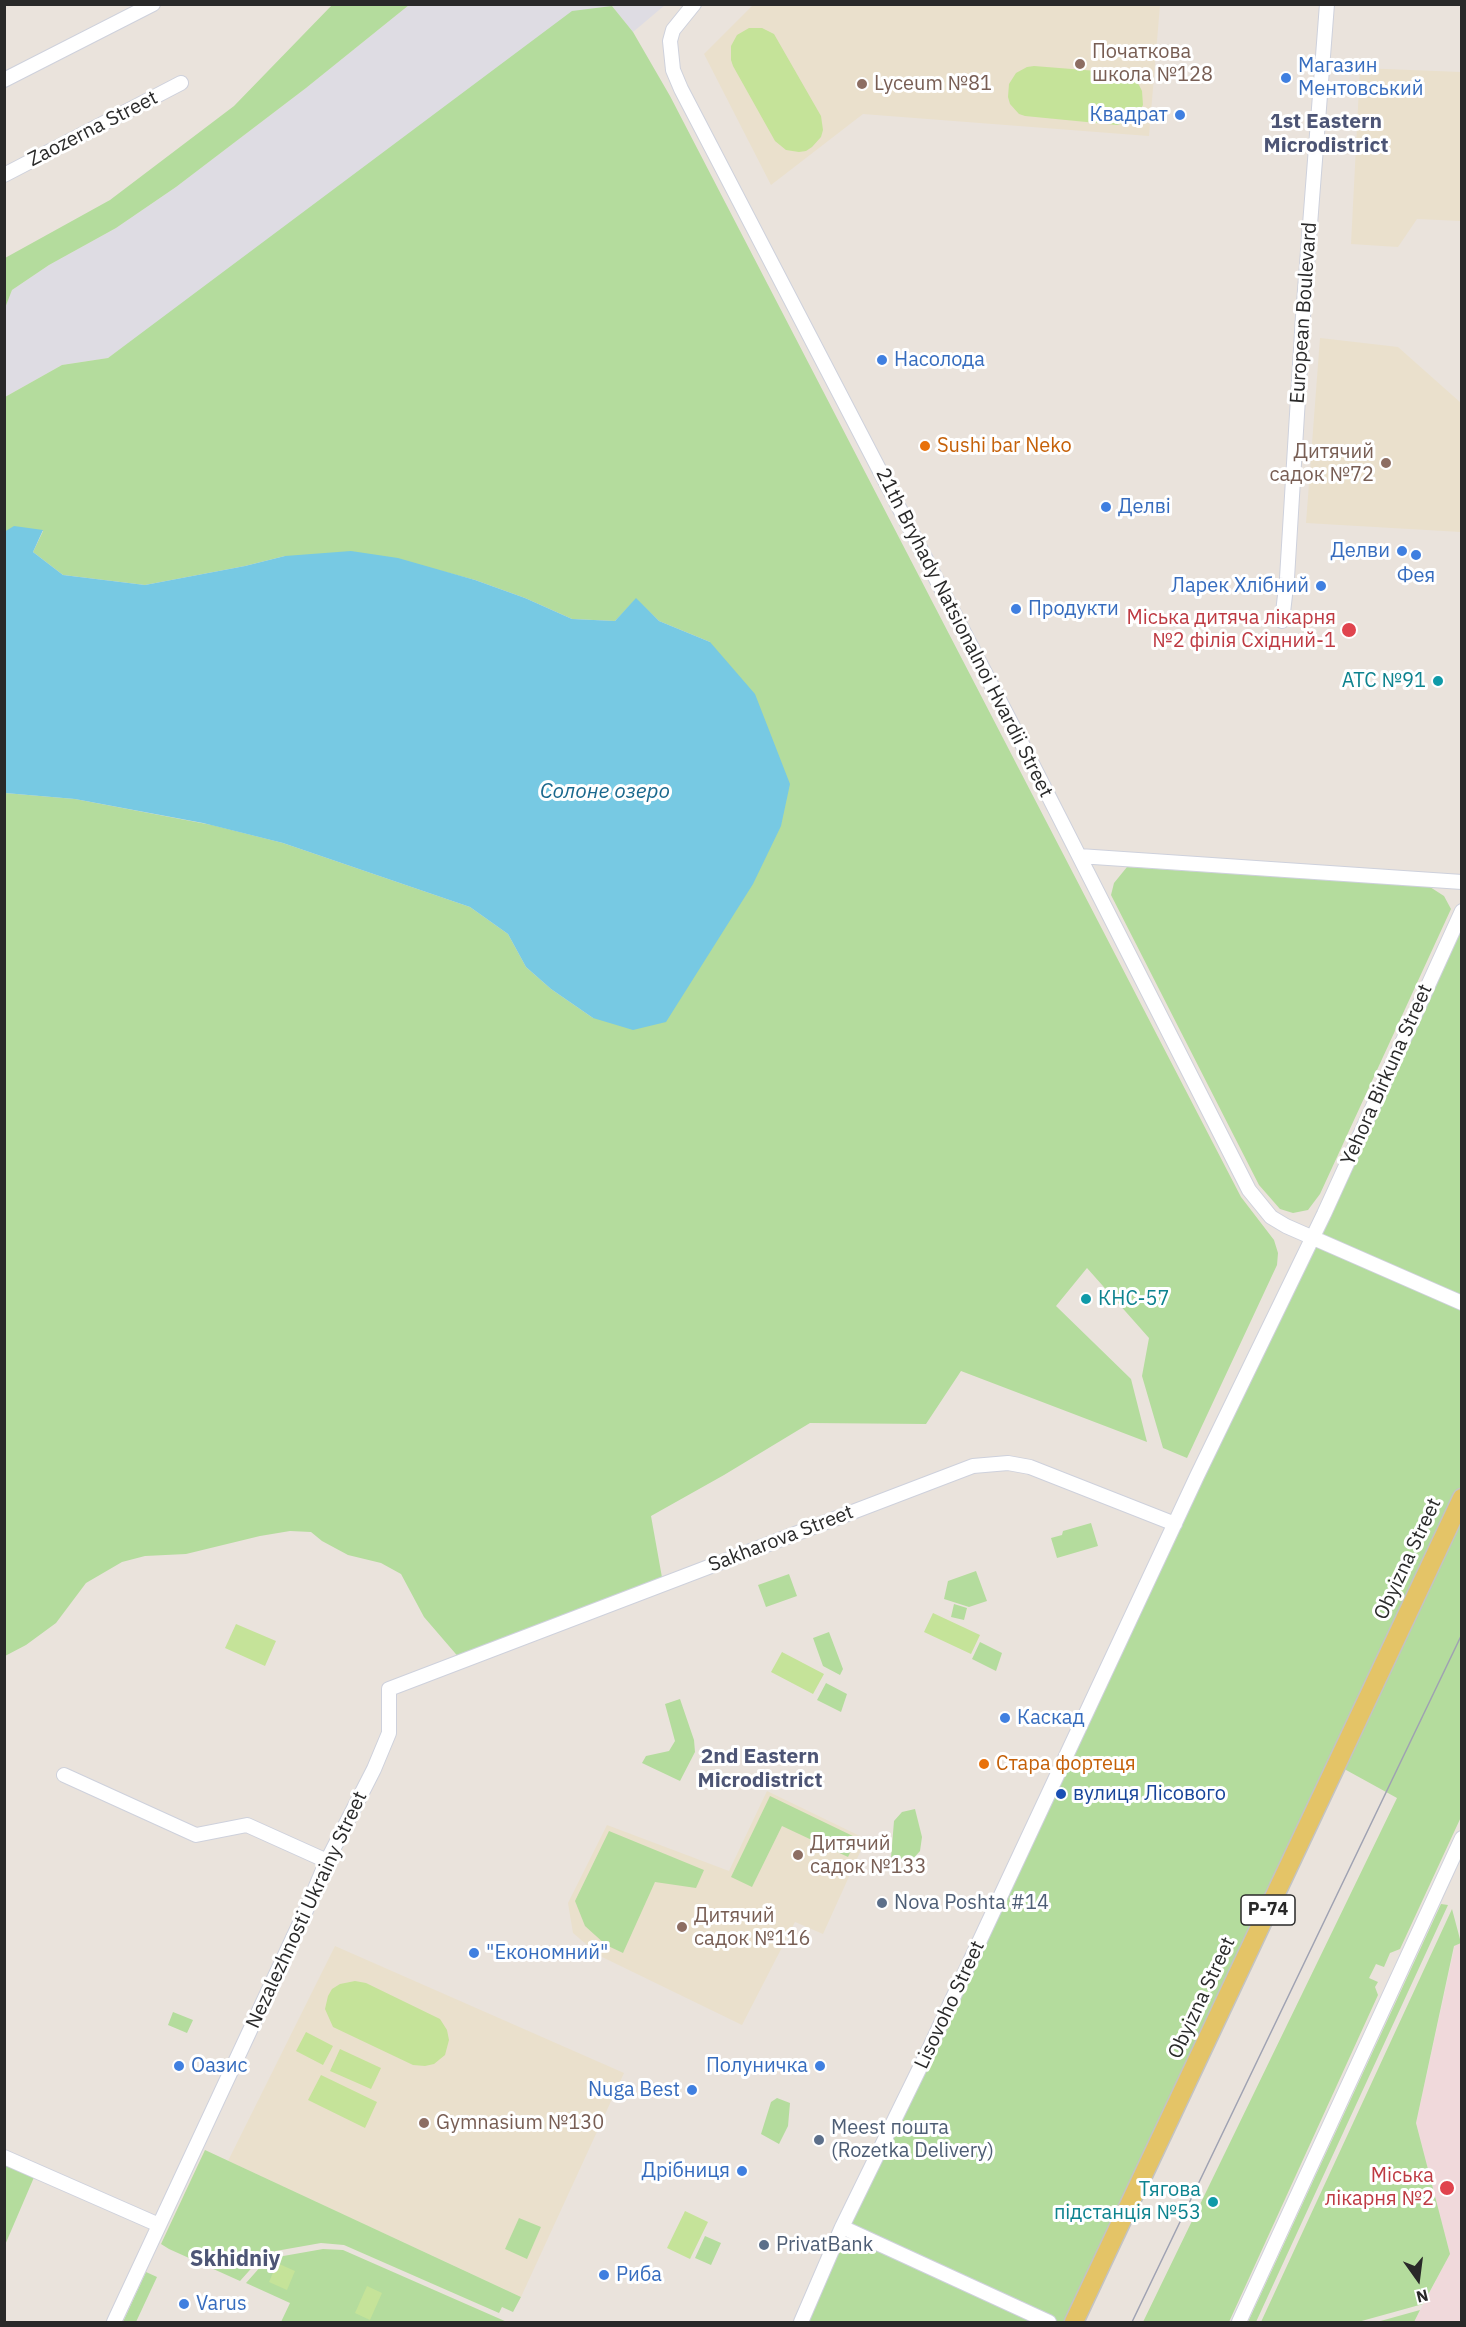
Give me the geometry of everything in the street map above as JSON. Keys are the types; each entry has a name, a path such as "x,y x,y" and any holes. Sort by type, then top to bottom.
{"main road":[{"name":"Obyizna Street","path":"1074,2322 1461,1498"}],"street":[{"path":"4,80 153,4"},
{"name":"21th Bryhady Natsionalnoi Hvardii Street","path":"694,4 673,30 670,41 673,70 681,89 1249,1190 1272,1217 1312,1239 1461,1303"},
{"name":"European Boulevard","path":"1282,621 1287,578 1304,306 1327,4"},
{"name":"Zaozerna Street","path":"4,175 181,84"},
{"path":"1078,856 1461,882"},
{"name":"Yehora Birkuna Street","path":"1175,1524 1312,1239 1461,910"},
{"name":"Sakharova Street","path":"389,1689 973,1466 1008,1463 1030,1467 1175,1524"},
{"name":"Lisovoho Street","path":"801,2322 842,2227 926,2055 1175,1524"},
{"name":"Nezalezhnosti Ukrainy Street","path":"114,2322 327,1861 374,1769 389,1733 389,1689"},
{"path":"64,1775 196,1835 247,1825 327,1861"},
{"path":"1239,2322 1461,1838"},
{"path":"4,2157 159,2224"},
{"path":"842,2227 1048,2322"}],"shaded area":[{"path":"409,5 665,5 633,32 612,6 108,358 62,365 5,397 5,308 12,290 49,265 116,228 176,187 306,88"},
{"name":"Lyceum №81","path":"753,5 1160,5 1149,136 863,114 771,185 704,54"},
{"path":"1360,68 1461,72 1461,221 1417,219 1398,247 1351,244"},
{"name":"Дитячий садок №72","path":"1320,338 1398,347 1461,403 1461,532 1306,523"},
{"name":"Дитячий садок №116","path":"767,1791 866,1839 823,1934 795,1922 742,2025 600,1956 573,1933 568,1903 607,1825 729,1871"},
{"name":"Міська лікарня №2","path":"1461,1943 1461,2322 1414,2322 1450,2254 1416,2123 1455,1945"},
{"name":"Gymnasium №130","path":"335,1946 624,2073 521,2297 228,2161"}],"green space":[{"path":"333,4 409,5 306,88 176,187 116,228 49,265 12,290 5,308 5,258 110,200 234,106"},
{"path":"612,6 633,32 670,96 1241,1197 1274,1240 1278,1253 1277,1265 1187,1458 1163,1448 1142,1376 1149,1338 1087,1268 1056,1306 1131,1379 1147,1442 961,1371 926,1424 810,1423 651,1516 663,1583 461,1660 424,1617 401,1574 381,1563 348,1555 322,1541 311,1532 290,1531 186,1554 145,1556 122,1562 86,1583 56,1623 26,1645 5,1656 5,793 75,799 212,825 283,843 470,907 508,934 526,967 551,989 593,1018 710,642 659,621 636,599 615,621 572,619 525,598 475,580 389,557 285,556 145,585 63,575 33,552 43,531 5,532 5,397 62,365 108,358 572,11"},
{"path":"749,28 762,28 774,34 821,116 823,130 821,137 806,151 786,150 775,141 733,66 731,46 737,35"},
{"path":"1034,66 1122,73 1139,85 1143,105 1136,117 1117,125 1019,114 1010,104 1009,84 1016,73"},
{"path":"1127,867 1430,887 1444,896 1451,909 1320,1194 1308,1210 1293,1213 1280,1209 1259,1185 1111,895 1114,883"},
{"path":"1461,911 1461,1817 1400,1949 1390,1953 1384,1967 1376,1964 1369,1978 1378,1982 1375,1987 1378,1995 1229,2322 1143,2322 1397,1798 1337,1765 1074,2322 801,2322"},
{"path":"1091,1523 1098,1546 1057,1558 1051,1538 1062,1535 1063,1531"},
{"path":"976,1571 987,1601 969,1607 944,1599 948,1581"},
{"path":"789,1574 797,1596 766,1607 758,1585"},
{"path":"954,1604 967,1608 964,1620 951,1617"},
{"path":"933,1613 980,1635 971,1654 924,1632"},
{"path":"236,1624 276,1641 265,1666 225,1648"},
{"path":"829,1632 843,1669 840,1675 823,1666 813,1638"},
{"path":"980,1642 1002,1653 996,1671 972,1659"},
{"path":"782,1652 824,1674 813,1694 771,1672"},
{"path":"826,1683 847,1694 841,1712 817,1700"},
{"path":"680,1699 694,1740 695,1752 680,1781 642,1763 646,1756 669,1751 675,1741 665,1704"},
{"path":"770,1796 857,1838 848,1857 782,1826 752,1887 731,1877"},
{"path":"915,1809 922,1837 920,1851 912,1860 891,1858 894,1821 902,1812"},
{"path":"609,1831 704,1870 696,1888 655,1882 623,1953 606,1945 585,1926 575,1901"},
{"path":"1441,1904 1448,1905 1256,2322 1248,2322"},
{"path":"1452,1909 1461,1943 1454,1946 1416,2123 1450,2254 1423,2304 1358,2322 1261,2322"},
{"path":"355,1981 366,1983 440,2019 447,2030 449,2040 445,2055 434,2064 413,2065 333,2027 325,2009 328,1996 332,1989 340,1984"},
{"path":"173,2012 193,2020 187,2033 168,2025"},
{"path":"306,2032 333,2046 323,2065 296,2051"},
{"path":"340,2049 381,2068 371,2089 330,2071"},
{"path":"321,2075 377,2102 365,2128 308,2100"},
{"path":"777,2098 790,2103 788,2126 779,2144 761,2134 771,2102"},
{"path":"205,2150 521,2297 513,2312 502,2307 499,2313 344,2245 321,2243 270,2252 257,2262 240,2281 169,2249 161,2244"},
{"path":"5,2157 35,2175 5,2245"},
{"path":"685,2211 708,2222 690,2259 667,2248"},
{"path":"519,2218 541,2227 527,2259 505,2249"},
{"path":"705,2236 721,2243 711,2265 695,2258"},
{"path":"323,2249 343,2250 507,2322 281,2322 290,2303 246,2283 262,2265 272,2258"},
{"path":"277,2263 295,2271 287,2290 269,2282"},
{"path":"146,2272 157,2277 136,2322 123,2322"},
{"path":"367,2286 382,2293 370,2320 355,2313"},
{"path":"1420,2310 1414,2322 1377,2322"}],"water":[{"name":"Солоне озеро","path":"14,526 43,530 33,552 63,575 145,585 285,556 351,551 398,558 475,580 525,598 572,619 615,621 636,598 659,621 710,642 755,694 790,784 781,826 753,884 666,1022 633,1030 593,1018 551,989 526,967 508,934 470,907 283,843 203,823 75,799 5,793 4,532"}],"tram line":[{"path":"1132,2322 1462,1634"}],"place":[{"name":"Початкова школа №128","path":"1080,64"},
{"name":"Магазин Ментовський","path":"1286,78"},
{"name":"Lyceum №81","path":"862,84"},
{"name":"Квадрат","path":"1180,115"},
{"name":"Насолода","path":"882,360"},
{"name":"Sushi bar Neko","path":"925,446"},
{"name":"Дитячий садок №72","path":"1386,463"},
{"name":"Делві","path":"1106,507"},
{"name":"Делви","path":"1402,551"},
{"name":"Фея","path":"1416,555"},
{"name":"Ларек Хлібний","path":"1321,586"},
{"name":"Продукти","path":"1016,609"},
{"name":"Міська дитяча лікарня №2 філія Східний-1","path":"1349,630"},
{"name":"АТС №91","path":"1438,681"},
{"name":"КНС-57","path":"1086,1299"},
{"name":"Каскад","path":"1005,1718"},
{"name":"Стара фортеця","path":"984,1764"},
{"name":"вулиця Лісового","path":"1061,1794"},
{"name":"Дитячий садок №133","path":"798,1855"},
{"name":"Nova Poshta #14","path":"882,1903"},
{"name":"Дитячий садок №116","path":"682,1927"},
{"name":"\"Економний\"","path":"474,1953"},
{"name":"Оазис","path":"179,2066"},
{"name":"Полуничка","path":"820,2066"},
{"name":"Nuga Best","path":"692,2090"},
{"name":"Gymnasium №130","path":"424,2123"},
{"name":"Meest пошта (Rozetka Delivery)","path":"819,2140"},
{"name":"Дрібниця","path":"742,2171"},
{"name":"Міська лікарня №2","path":"1447,2188"},
{"name":"Тягова підстанція №53","path":"1213,2202"},
{"name":"PrivatBank","path":"764,2245"},
{"name":"Риба","path":"604,2275"},
{"name":"Varus","path":"184,2304"}],"district":[{"name":"1st Eastern Microdistrict","path":"1326,134"},
{"name":"2nd Eastern Microdistrict","path":"760,1769"},
{"name":"Skhidniy","path":"235,2260"}]}
